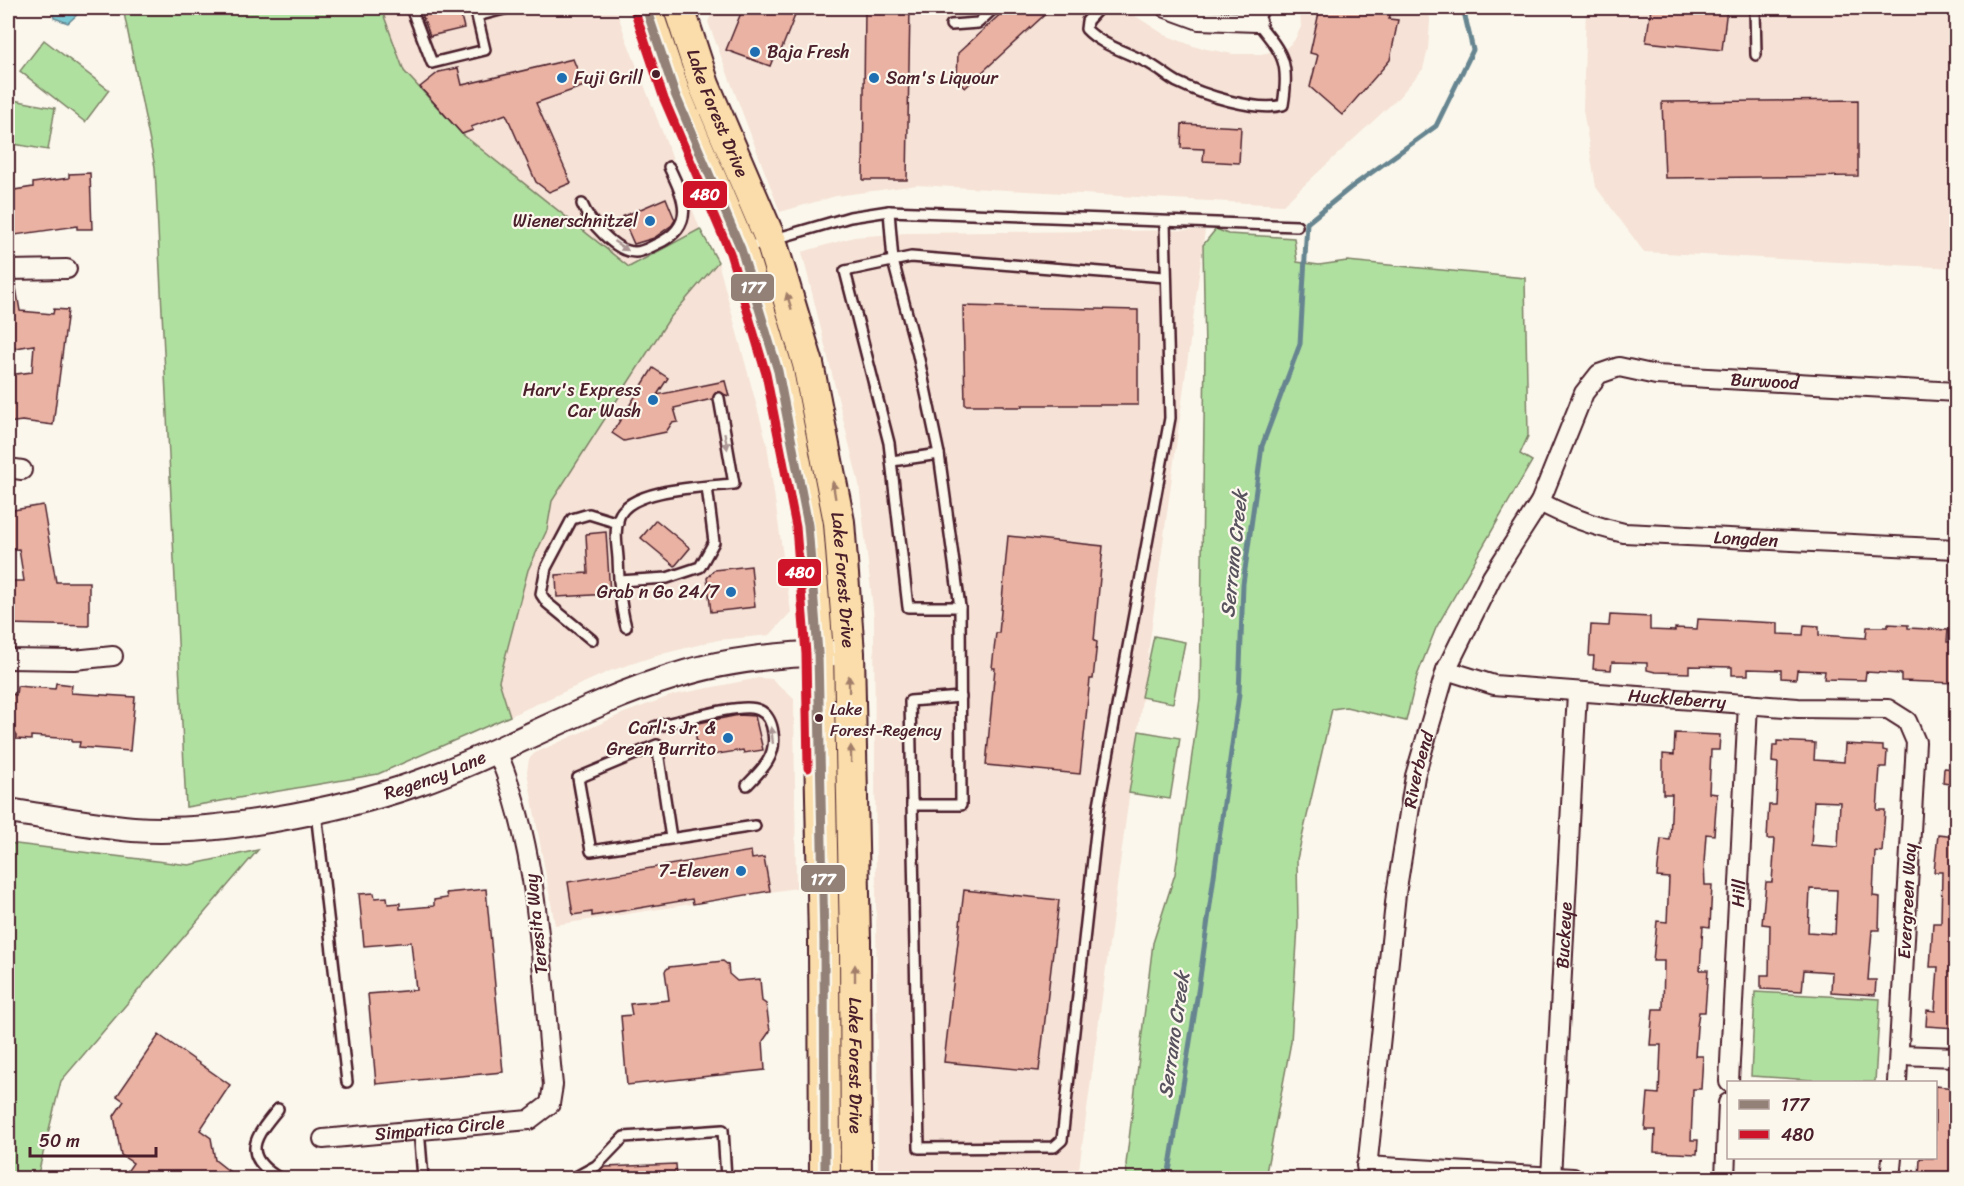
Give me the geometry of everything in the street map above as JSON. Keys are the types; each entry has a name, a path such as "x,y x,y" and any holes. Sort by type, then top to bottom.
{"main road":[{"name":"Lake Forest Drive","path":"646,8 675,94 741,249 778,371 808,525 818,653 824,941 825,1179"},
{"name":"Lake Forest Drive","path":"679,8 704,85 771,241 808,364 830,465 839,522 849,653 855,940 856,1179"}],"street":[{"path":"1166,8 1199,20 1261,15"},
{"path":"8,270 67,269"},
{"name":"Burwood","path":"1584,393 1599,374 1619,367 1656,375 1956,392"},
{"name":"Riverbend","path":"1366,1172 1396,894 1414,776 1446,669 1492,577 1540,502 1584,393"},
{"name":"Longden","path":"1540,502 1584,523 1624,533 1956,549"},
{"name":"Regency Lane","path":"8,811 134,829 174,829 227,825 316,810 415,784 614,698 675,676 722,664 818,653 849,653"},
{"path":"8,659 74,660 113,656"},
{"name":"Huckleberry","path":"1446,669 1494,686 1748,704 1888,709 1907,721"},
{"name":"Buckeye","path":"1551,1178 1577,693"},
{"name":"Hill","path":"1730,1081 1748,704"},
{"name":"Evergreen Way","path":"1897,1081 1916,742 1907,721"},
{"name":"Teresita Way","path":"496,749 519,814 531,869 553,1085 550,1104"},
{"path":"1899,1055 1956,1058"},
{"name":"Simpatica Circle","path":"323,1139 529,1120 550,1104"},
{"path":"1725,1179 1727,1128"},
{"path":"1890,1179 1892,1159"},
{"path":"1366,1172 1573,1179"}],"lane":[{"path":"411,8 432,63 485,50 477,16 508,8"},
{"path":"951,26 978,23 994,8"},
{"path":"1099,8 1087,21 1086,29 1093,37 1149,63 1176,82 1219,98 1273,108 1283,105 1287,79 1282,54 1261,15"},
{"path":"1755,8 1756,55"},
{"path":"582,204 594,227 628,251 642,251 673,237 680,229 683,219 681,195 669,167"},
{"path":"741,249 850,218 889,211 1297,226"},
{"path":"889,211 893,261 918,355 939,454 960,607 961,805 912,805"},
{"path":"961,697 910,701 919,1148 1054,1147 1062,1140 1099,805 1170,418 1165,277 1166,222"},
{"path":"960,607 908,607 892,462 845,271 911,257 1165,277"},
{"path":"626,627 619,581 618,523 623,510 636,499 734,484 719,398"},
{"path":"892,462 939,454"},
{"path":"619,581 667,578 700,567 714,542 707,487"},
{"path":"592,640 547,603 541,594 546,568 572,519 590,514 618,523"},
{"path":"654,727 733,710 752,707 761,710 769,718 773,733 773,748 770,759 747,785"},
{"path":"671,838 657,746 578,778 591,851 755,826"},
{"path":"316,810 347,1082"},
{"path":"278,1109 255,1137 254,1148 257,1160 279,1179"},
{"path":"419,1129 423,1179"},
{"path":"574,1179 596,1166 624,1137 723,1130 726,1179"}],"shaded area":[{"path":"381,8 616,8 700,229 630,268 462,134 404,71"},
{"path":"714,8 1123,8 1165,35 1196,47 1233,54 1261,54 1285,49 1294,41 1301,27 1300,8 1429,8 1430,21 1428,49 1423,69 1398,98 1283,205 917,185 836,196 780,212 708,22"},
{"path":"1586,8 1956,8 1956,268 1644,252 1596,187 1583,110"},
{"path":"1205,230 1079,1169 1021,1172 1034,1173 1034,1178 955,1178 955,1176 878,1178 874,617 859,484 802,252 854,237 907,233"},
{"path":"718,262 767,444 791,612 770,635 718,640 658,655 610,671 510,716 499,681 528,570 547,530 552,501 669,319"},
{"path":"759,678 772,679 794,699 796,888 555,925 527,772 529,759 535,753 624,713 673,695"}],"green space":[{"path":"123,8 381,8 404,71 462,134 629,267 700,229 718,262 669,319 552,501 547,530 528,570 499,681 510,716 378,774 186,807 155,167"},
{"path":"44,40 109,90 85,122 20,71"},
{"path":"8,99 55,108 48,150 8,143"},
{"path":"1216,229 1228,234 1294,238 1297,262 1319,265 1347,261 1525,278 1528,436 1520,454 1532,461 1436,628 1417,676 1406,721 1346,707 1332,709 1297,859 1298,925 1291,1042 1265,1178 1127,1178 1126,1164 1153,943 1175,874 1200,699 1205,351 1203,245"},
{"path":"1154,636 1185,642 1173,703 1141,697"},
{"path":"1139,731 1180,738 1170,799 1129,793"},
{"path":"8,843 189,865 258,850 61,1081 37,1178 8,1178"},
{"path":"1755,992 1880,999 1875,1081 1812,1081 1751,1076"}],"water":[{"path":"51,8 77,8 80,12 68,23 54,18"}],"building":[{"path":"420,8 459,8 464,28 430,36"},
{"path":"743,8 798,8 778,58 774,56 770,66 726,50"},
{"path":"865,8 910,8 907,180 863,180"},
{"path":"1007,8 1052,8 965,88 957,79 958,53"},
{"path":"1320,8 1392,8 1389,19 1398,20 1390,60 1342,115 1310,87 1318,55 1310,53"},
{"path":"1651,8 1727,8 1722,50 1646,42"},
{"path":"573,59 584,86 536,103 571,183 549,192 536,182 506,114 471,127 473,130 462,134 420,87 439,72 458,68 462,85"},
{"path":"1858,100 1858,176 1665,178 1662,102"},
{"path":"1182,124 1241,127 1239,163 1203,161 1204,149 1181,148"},
{"path":"90,173 92,229 77,229 77,226 8,236 8,191 33,187 33,183 69,178 69,174"},
{"name":"Wienerschnitzel","path":"666,198 675,220 672,225 654,238 634,244 622,217"},
{"path":"15,282 20,311 53,314 54,309 68,310 53,425 22,421 8,423 8,375 32,372 34,345 9,349 8,283"},
{"path":"963,306 1138,310 1138,405 1004,407 1003,405 965,405"},
{"name":"Harv's Express Car Wash","path":"653,368 668,378 657,395 725,381 729,396 717,392 712,399 674,408 678,422 672,423 666,432 624,441 612,433"},
{"path":"43,505 56,582 89,582 89,626 8,624 8,581 24,581 19,549 8,550 8,511"},
{"name":"Grab n Go 24/7","path":"656,520 690,548 675,566 641,538"},
{"path":"606,532 610,594 557,597 556,575 588,573 586,534"},
{"path":"1008,536 1103,546 1094,641 1097,642 1093,679 1090,679 1080,774 986,765 995,668 992,668 996,633 999,633"},
{"name":"Grab n Go 24/7","path":"751,566 755,607 711,612 707,578 714,570"},
{"path":"1610,615 1650,617 1650,630 1697,629 1698,619 1778,623 1778,634 1803,635 1804,625 1819,626 1819,635 1866,638 1867,627 1888,627 1888,624 1908,625 1908,628 1948,630 1947,642 1956,642 1956,683 1901,681 1901,674 1866,672 1865,680 1824,679 1825,671 1797,670 1796,679 1781,678 1781,670 1748,669 1748,675 1732,675 1732,667 1689,666 1689,673 1655,672 1647,670 1647,663 1612,662 1611,670 1593,669 1594,656 1589,656 1591,625 1609,626"},
{"path":"56,683 72,685 71,693 135,697 130,751 79,747 80,742 72,742 72,739 31,736 31,740 16,739 16,734 9,734 12,694 16,695 17,686 55,689"},
{"name":"Carl's Jr. & Green Burrito","path":"739,715 755,716 763,750 744,753 743,750 699,757 694,724"},
{"path":"1675,733 1720,735 1719,750 1711,750 1709,793 1717,794 1714,835 1706,834 1704,863 1705,885 1712,885 1710,927 1703,926 1700,970 1708,970 1705,1012 1699,1012 1695,1056 1703,1056 1701,1089 1693,1089 1691,1140 1698,1140 1697,1154 1654,1152 1655,1130 1645,1130 1648,1093 1659,1094 1661,1045 1650,1045 1653,1009 1663,1009 1664,961 1653,961 1657,921 1667,922 1669,878 1657,877 1661,839 1670,840 1672,794 1663,794 1663,754 1674,755"},
{"path":"1777,741 1815,743 1814,760 1844,762 1845,744 1883,746 1883,750 1887,751 1886,767 1880,767 1877,810 1885,810 1882,852 1875,851 1873,896 1880,897 1879,930 1872,930 1868,980 1876,980 1875,995 1831,992 1832,972 1804,970 1802,991 1761,989 1761,975 1769,975 1770,925 1762,924 1766,882 1772,882 1775,839 1767,839 1769,805 1776,805 1778,763 1772,762 1773,745 1777,745","holes":["1814,801 1840,802 1838,847 1811,845","1810,889 1837,890 1835,934 1808,932"]},
{"path":"1944,768 1956,769 1956,785 1943,783"},
{"path":"1938,834 1956,836 1956,1028 1926,1026 1927,1010 1935,1011 1938,967 1930,967 1933,923 1941,923 1942,872 1934,872"},
{"path":"751,851 752,859 764,857 770,891 693,904 692,899 592,916 592,912 573,915 568,882"},
{"path":"486,889 503,1072 376,1084 368,994 416,990 411,942 364,946 359,894 374,893 375,898 387,897 388,904 400,903 400,909 434,906 434,900 447,898 446,893"},
{"path":"964,890 1059,900 1039,1071 944,1062"},
{"path":"723,961 728,965 729,974 737,981 760,979 762,1001 766,1004 770,1031 763,1041 765,1070 627,1085 621,1016 632,1015 630,1004 669,1000 665,971 669,967"},
{"path":"159,1035 230,1085 200,1130 211,1138 215,1160 239,1179 122,1179 133,1163 121,1155 114,1116 124,1101 117,1096"},
{"path":"1937,1086 1956,1088 1956,1179 1919,1179 1920,1159 1937,1159"},
{"path":"676,1164 677,1179 597,1179 597,1173 605,1167"}],"waterway":[{"name":"Serrano Creek","path":"1168,1178 1198,992 1239,694 1243,584 1262,446 1300,344 1307,223 1350,188 1436,126 1473,50 1463,8"}],"transit line":[{"name":"177","path":"646,8 675,94 741,249 778,371 808,525 818,653 824,941 825,1178"},
{"name":"480","path":"635,12 664,99 730,253 766,374 796,527 806,654 808,768"}],"place":[{"name":"Baja Fresh","path":"755,52"},
{"name":"Fuji Grill","path":"562,78"},
{"name":"Sam's Liquour","path":"874,78"},
{"name":"Wienerschnitzel","path":"650,221"},
{"name":"Harv's Express Car Wash","path":"653,400"},
{"name":"Grab n Go 24/7","path":"731,592"},
{"name":"Lake Forest-Regency","path":"819,718"},
{"name":"Carl's Jr. & Green Burrito","path":"728,738"},
{"name":"7-Eleven","path":"741,871"}]}
